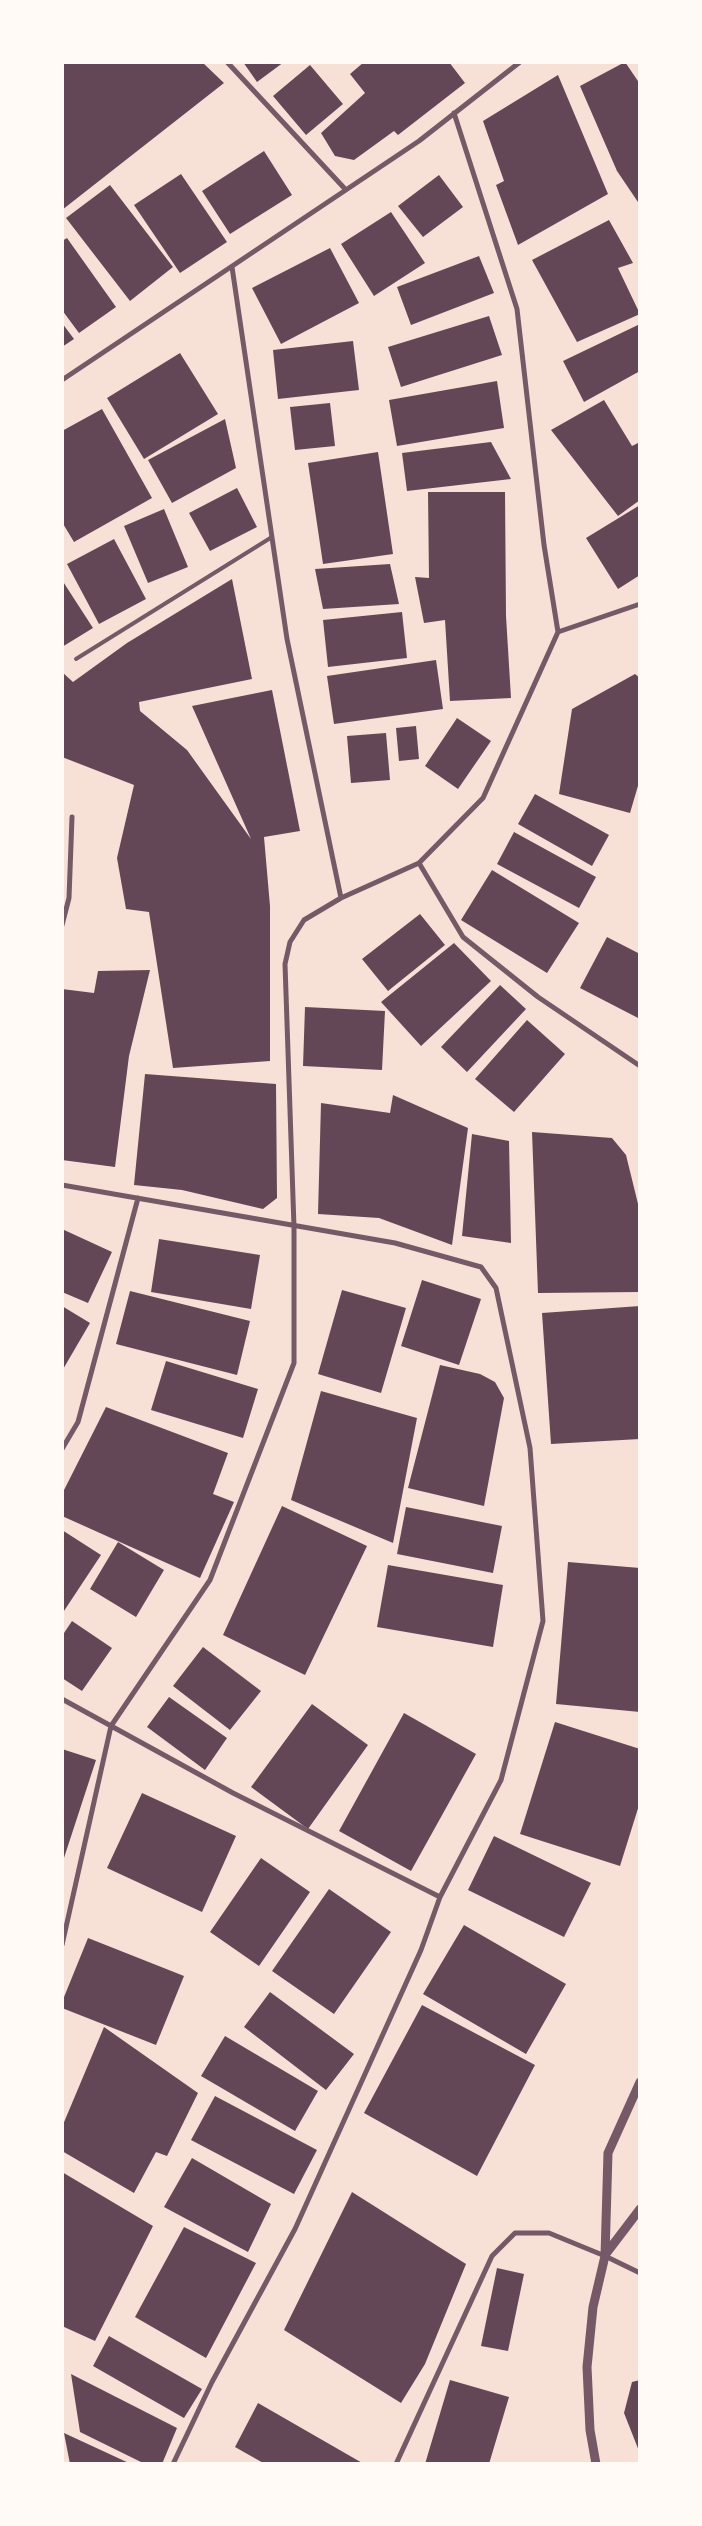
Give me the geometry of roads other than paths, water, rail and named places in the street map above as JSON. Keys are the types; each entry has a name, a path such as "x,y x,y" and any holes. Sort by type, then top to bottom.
{"street":[{"path":"227,62 346,190"},
{"path":"62,380 418,141 520,62"},
{"path":"62,1945 111,1726 210,1580 294,1363 294,1227 285,964 290,942 304,920 340,898 419,862 483,798 558,632 544,545 517,309 454,113"},
{"path":"232,267 286,639 340,898"},
{"path":"558,632 640,604"},
{"path":"62,925 69,898 72,817"},
{"path":"419,862 463,937 538,997 640,1066"},
{"path":"62,1185 294,1227 395,1243 480,1267 496,1288 530,1448 543,1621 501,1780 440,1897 421,1950 295,2229 212,2382 172,2464"},
{"path":"62,1450 78,1422 138,1198"},
{"path":"62,1699 233,1793 440,1897"},
{"path":"596,2464 590,2430 587,2368 593,2307 605,2256 608,2153 640,2082"},
{"path":"605,2256 640,2209"},
{"path":"396,2464 492,2256 515,2234 549,2233 640,2273"}],"lane":[{"path":"76,659 272,537"}]}
